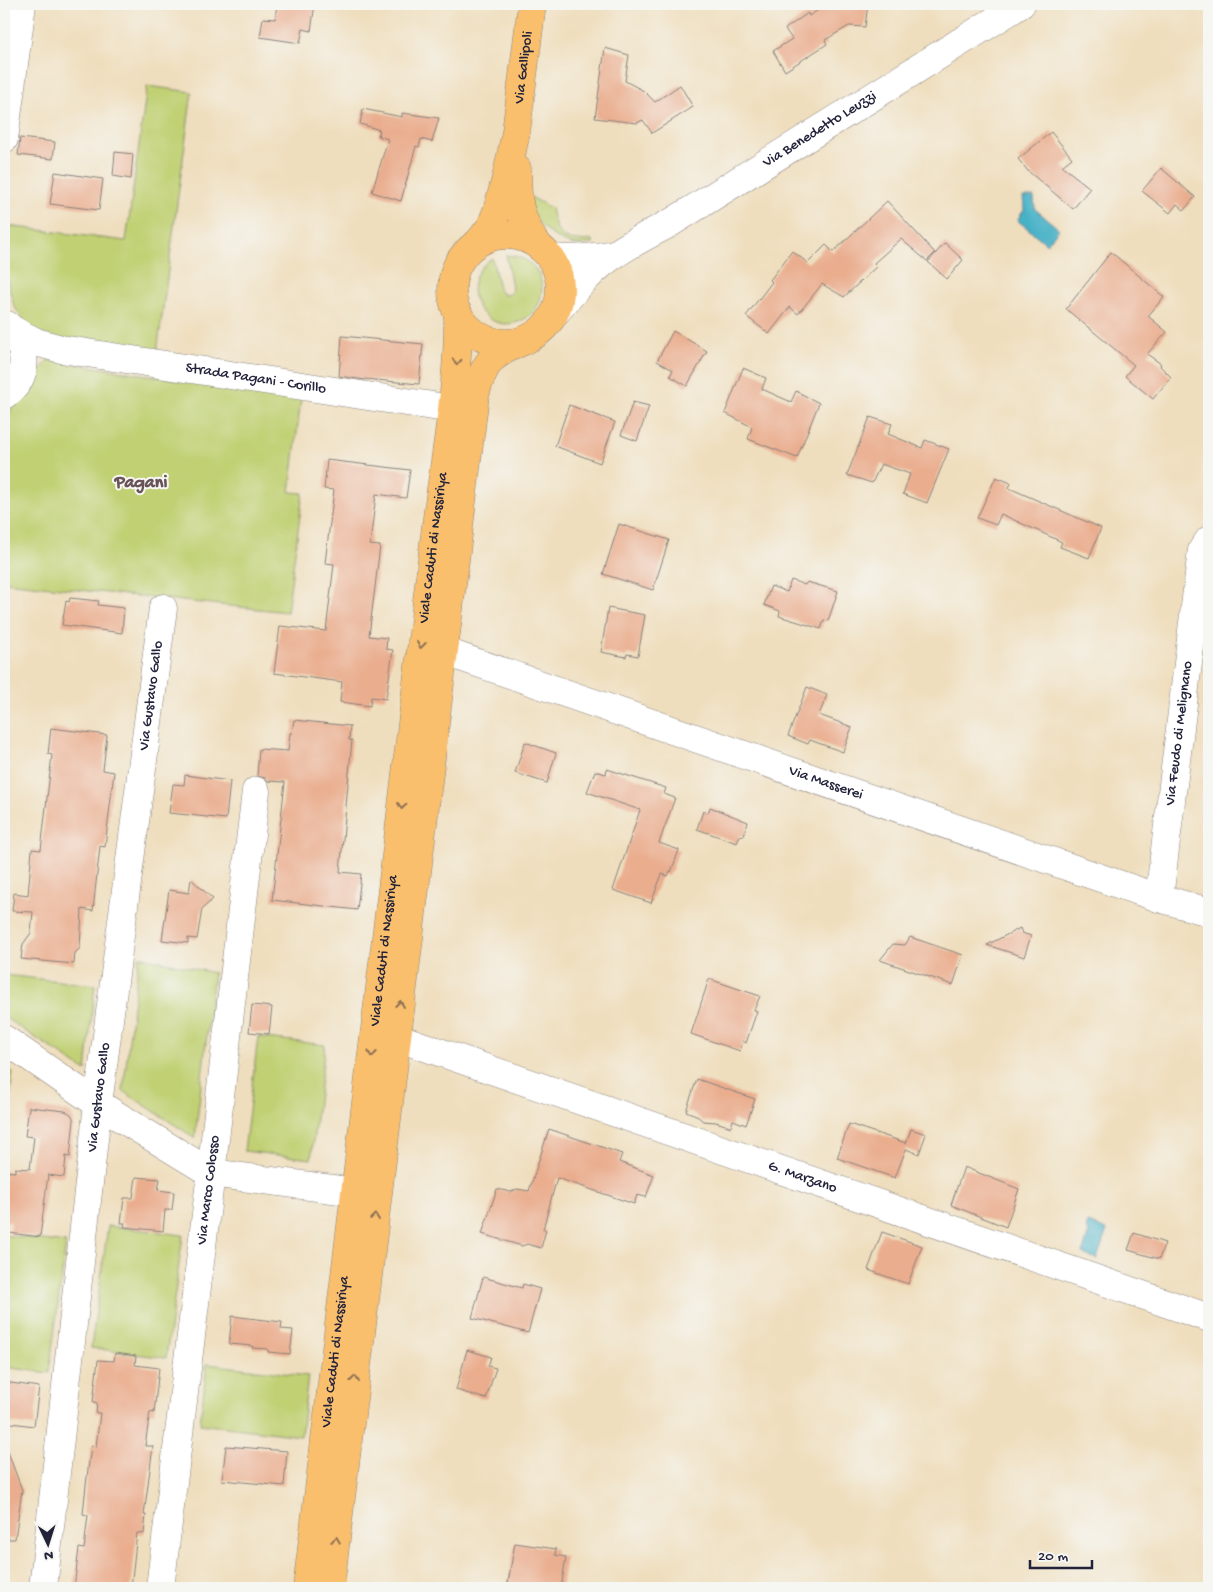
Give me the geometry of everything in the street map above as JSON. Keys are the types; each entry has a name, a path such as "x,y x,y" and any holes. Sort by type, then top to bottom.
{"main road":[{"name":"Via Gallipoli","path":"526,340 513,343 499,342 486,339 475,333 465,324 458,313 453,302 452,290 457,266 463,256 478,243 491,226 497,211 516,132 532,4"},
{"name":"Via Gallipoli","path":"516,132 518,204 524,224 557,268 561,291 556,313"},
{"name":"Via Gallipoli","path":"478,243 497,236 518,236 544,251"},
{"name":"Viale Caduti di Nassiriya","path":"307,1588 438,510 452,409 456,374 458,313"},
{"path":"526,340 542,329 556,313"},
{"name":"Viale Caduti di Nassiriya","path":"330,1588 475,395 481,374 487,364 497,354 526,340"}],"street":[{"path":"4,139 22,4"},
{"name":"Via Benedetto Leuzzi","path":"556,313 574,291 616,254 680,217 1021,4"},
{"name":"Via Benedetto Leuzzi","path":"544,251 569,260 616,254"},
{"name":"Strada Pagani - Corillo","path":"6,324 36,342 60,349 452,409"},
{"name":"Strada Pagani - Corillo","path":"6,324 19,339 23,349 24,360 60,349"},
{"path":"5,396 16,384 22,373 24,360"},
{"name":"Via Feudo di Melignano","path":"1159,898 1202,550 1209,540"},
{"name":"Via Gustavo Gallo","path":"43,1588 98,1104 163,608"},
{"name":"Via Masserei","path":"443,651 1159,898 1209,912"},
{"name":"Via Marco Colosso","path":"160,1588 256,791"},
{"name":"G. Marzano","path":"396,1037 1209,1318"},
{"path":"4,1039 98,1104 211,1172 355,1192"}],"green space":[{"path":"147,86 192,92 157,353 49,339 24,321 14,306 4,268 8,226 126,241"},
{"path":"529,196 551,208 555,225 562,236 574,241 592,240 593,244 570,244 552,235 534,216"},
{"path":"506,255 528,261 538,274 542,287 540,300 535,310 526,318 512,324 499,323 487,317 479,308 474,296 474,283 480,270 492,258 500,292 505,295 511,293 512,287"},
{"path":"48,360 301,398 290,492 303,493 287,612 4,582 4,460 6,422 11,410"},
{"path":"139,956 214,973 195,1138 123,1091"},
{"path":"4,975 95,985 86,1071 4,1017"},
{"path":"258,1037 325,1045 311,1159 244,1151"},
{"path":"4,1067 13,1072 4,1141"},
{"path":"108,1226 183,1235 166,1358 91,1348"},
{"path":"4,1235 66,1243 49,1373 4,1367"},
{"path":"207,1364 308,1376 301,1436 200,1424"}],"water":[{"path":"1023,197 1034,197 1035,209 1059,229 1047,244 1017,220 1024,210"},
{"path":"1088,1223 1107,1230 1097,1259 1082,1254 1089,1232 1086,1230"}],"building":[{"path":"277,4 315,4 311,31 303,29 300,43 260,37 263,18 275,19"},
{"path":"828,4 868,4 865,27 849,26 825,40 827,44 785,71 773,51 792,39 785,29 808,13 809,16"},
{"path":"605,48 629,55 625,81 644,91 655,102 680,85 693,107 652,133 643,120 637,123 595,118"},
{"path":"363,109 402,117 402,113 439,118 432,142 421,139 419,147 416,146 401,201 372,192 388,139 378,136 380,130 360,124"},
{"path":"1051,132 1072,158 1062,166 1090,188 1073,209 1028,171 1018,159"},
{"path":"20,138 55,142 53,159 18,155"},
{"path":"115,152 133,154 131,179 113,176"},
{"path":"1161,168 1195,197 1184,210 1177,204 1170,213 1142,191"},
{"path":"55,172 103,179 99,210 50,204"},
{"path":"887,201 935,253 927,261 901,239 874,263 877,266 844,297 822,284 798,314 790,307 769,334 746,316 772,282 770,280 792,251 808,263 826,245 833,252"},
{"path":"945,243 963,260 947,279 928,262"},
{"path":"1111,252 1164,297 1148,316 1167,332 1147,354 1161,364 1160,366 1171,377 1153,399 1125,376 1134,365 1066,309"},
{"path":"673,331 707,351 687,386 670,376 673,370 657,361"},
{"path":"342,336 423,344 419,384 339,376"},
{"path":"743,368 766,378 762,389 791,402 796,391 819,403 797,458 748,439 752,427 725,413"},
{"path":"633,402 649,406 637,441 621,435"},
{"path":"569,405 615,422 600,463 555,446"},
{"path":"870,417 892,424 888,434 922,448 925,440 949,449 927,503 903,494 910,474 881,464 872,483 847,475"},
{"path":"327,460 410,470 406,498 376,494 370,545 380,546 369,636 387,638 386,649 393,650 386,699 371,697 370,706 340,702 342,682 274,673 280,626 326,631 334,564 325,563 334,490 324,489"},
{"path":"996,477 1011,483 1009,488 1101,528 1089,558 1060,547 1062,542 1001,514 996,525 977,518"},
{"path":"619,524 669,540 653,590 603,574"},
{"path":"791,580 805,585 807,582 838,591 828,621 824,620 821,629 779,616 780,611 764,605 771,586 787,592"},
{"path":"70,598 99,601 98,605 124,608 122,633 62,625 66,601 69,602"},
{"path":"608,608 645,615 638,656 627,654 626,657 601,652"},
{"path":"807,687 827,695 819,715 852,727 843,752 810,740 808,744 788,736"},
{"path":"294,720 350,726 349,740 352,740 340,872 361,874 357,910 272,900 285,782 267,781 265,778 257,776 259,749 288,751"},
{"path":"51,728 107,735 103,770 114,772 105,847 100,846 93,911 82,909 80,948 75,953 74,964 21,959 23,944 31,933 33,912 12,911 14,893 28,895 32,849 41,850 52,755 48,754"},
{"path":"525,742 556,753 547,783 515,773"},
{"path":"607,769 666,788 664,794 675,798 659,843 679,850 671,872 668,876 662,874 651,903 613,890 640,810 587,792 595,771 606,774"},
{"path":"185,775 230,781 226,819 169,813 173,784 184,785"},
{"path":"710,807 748,822 744,836 740,835 737,843 697,829 703,811 708,813"},
{"path":"191,879 213,899 202,909 197,939 188,938 188,943 162,940 169,890 189,893"},
{"path":"1020,928 1022,933 1031,936 1024,957 987,945"},
{"path":"910,937 963,955 953,985 880,960 893,944 905,945"},
{"path":"709,979 760,996 754,1010 757,1011 746,1043 743,1041 740,1051 691,1034"},
{"path":"252,1005 272,1007 269,1034 249,1032"},
{"path":"697,1079 755,1099 746,1125 733,1120 731,1127 716,1122 703,1121 696,1115 686,1111"},
{"path":"29,1107 65,1111 71,1114 74,1120 70,1157 66,1156 64,1177 48,1175 40,1237 9,1233 11,1222 4,1221 4,1171 15,1172 15,1168 30,1169 34,1137 25,1136"},
{"path":"849,1124 906,1143 911,1129 926,1134 919,1154 906,1149 895,1178 837,1158"},
{"path":"549,1129 622,1154 619,1162 654,1175 646,1197 637,1195 634,1204 557,1178 543,1229 546,1230 541,1248 527,1244 522,1246 482,1234 497,1189 511,1192 517,1189 529,1191"},
{"path":"964,1167 1019,1189 1006,1227 951,1205"},
{"path":"136,1177 160,1179 158,1190 174,1192 172,1210 165,1210 163,1231 124,1227 125,1223 121,1223 124,1198 133,1198"},
{"path":"882,1232 922,1246 908,1284 868,1270"},
{"path":"1134,1233 1165,1243 1159,1259 1128,1250"},
{"path":"483,1277 522,1288 523,1284 540,1289 528,1333 472,1318"},
{"path":"232,1316 282,1322 281,1329 293,1330 290,1354 268,1352 268,1349 252,1348 253,1346 229,1344"},
{"path":"467,1350 491,1357 488,1366 496,1368 486,1399 456,1390"},
{"path":"115,1353 136,1356 135,1365 159,1368 154,1413 150,1412 145,1446 153,1446 144,1515 146,1515 144,1534 137,1533 131,1588 74,1588 79,1548 84,1549 88,1515 83,1514 86,1485 91,1446 96,1447 100,1413 96,1413 97,1403 93,1402 98,1360 114,1361"},
{"path":"4,1382 39,1387 34,1426 4,1422"},
{"path":"4,1444 22,1490 15,1539 4,1539"},
{"path":"226,1446 287,1451 284,1486 222,1480"},
{"path":"515,1543 556,1549 555,1555 566,1557 561,1588 507,1588"}],"district":[{"name":"Pagani","path":"141,483"}]}
